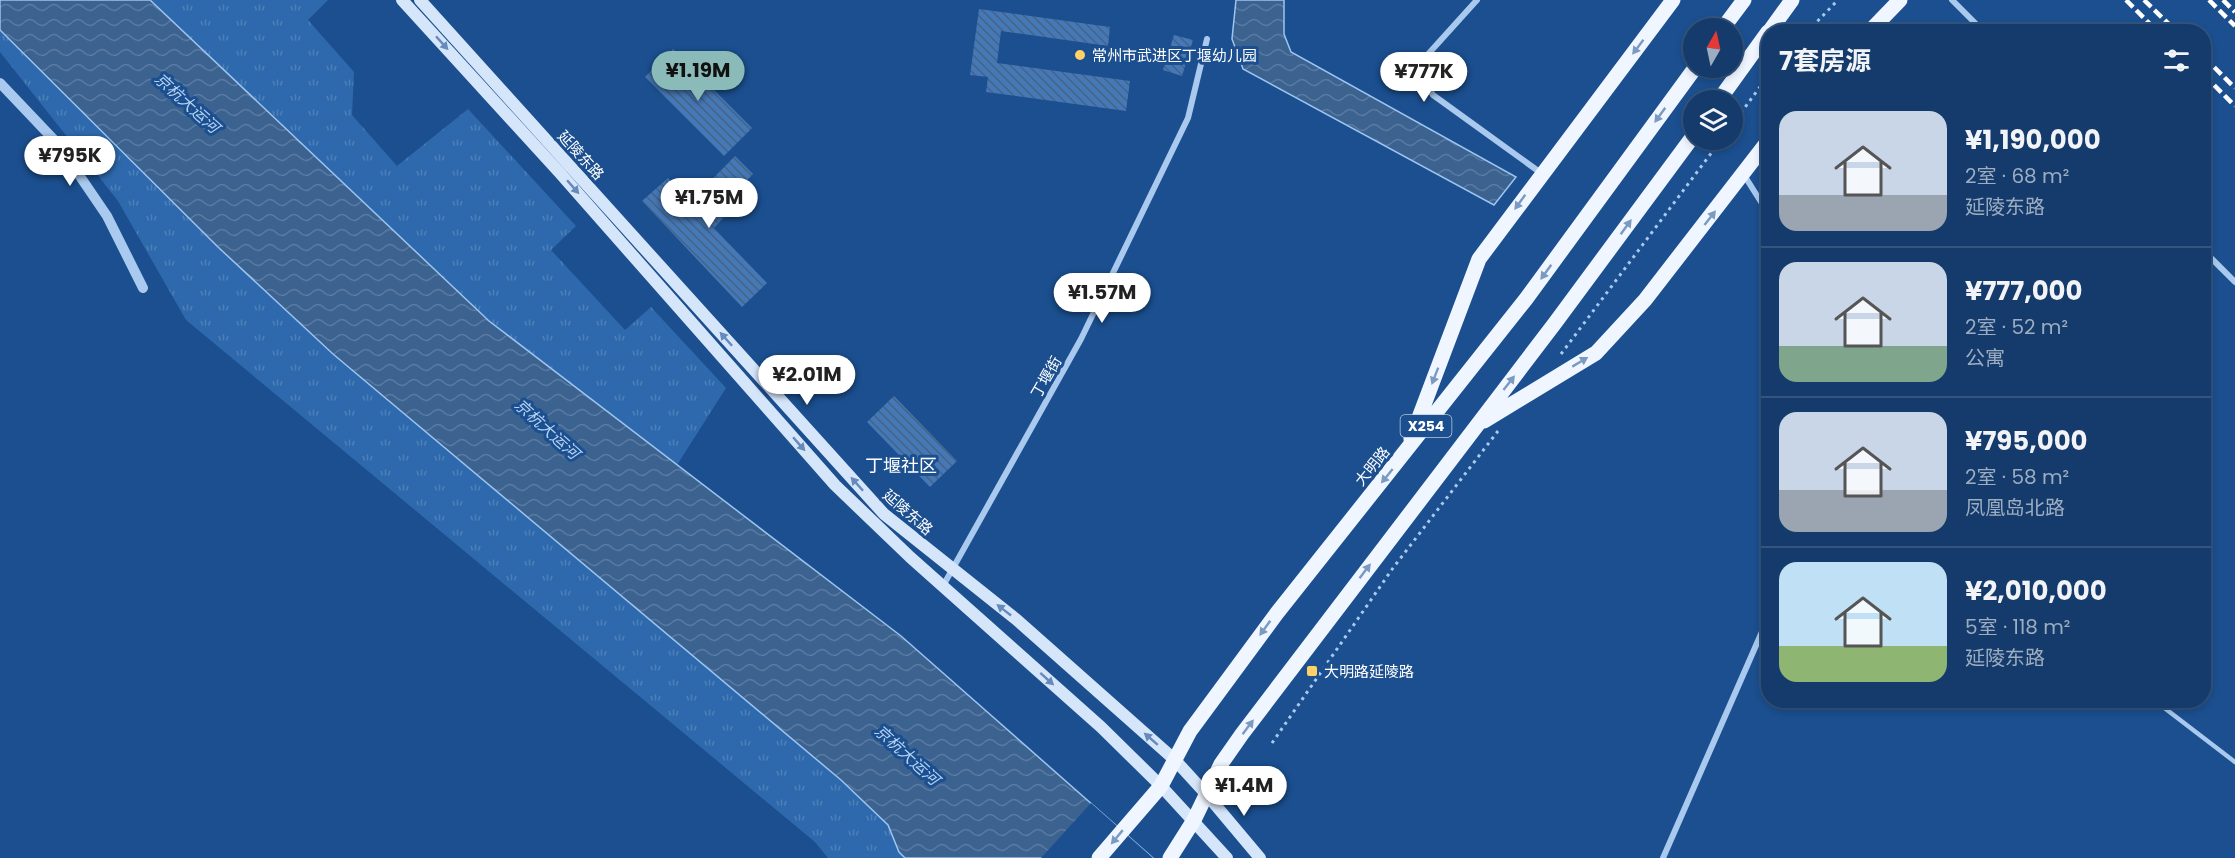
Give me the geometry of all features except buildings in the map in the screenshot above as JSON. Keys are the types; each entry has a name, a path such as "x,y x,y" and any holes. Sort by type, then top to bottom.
{"main road":[{"name":"延陵东路","path":"402,0 559,172 835,484 943,586 1101,727 1194,820 1227,858"},
{"name":"延陵东路","path":"420,0 884,514 1017,620 1175,760 1260,858"},
{"path":"1406,452 1479,258 1673,0"},
{"path":"1730,18 1744,0"},
{"path":"1775,24 1792,0"},
{"path":"1877,24 1900,0"},
{"path":"1726,90 1761,43"},
{"name":"大明路","path":"1099,858 1161,786 1190,731 1277,613 1526,299 1688,78"},
{"name":"X254","path":"1172,855 1194,820 1221,764 1242,734 1555,323 1683,150"},
{"path":"1476,425 1596,353 1645,300 1761,150"}],"street":[{"path":"1477,0 1421,62 1422,78 1433,95 1541,173"},
{"path":"1952,0 1976,24"},
{"name":"丁堰街","path":"943,586 1081,339 1168,160 1188,118 1207,39"},
{"path":"0,83 58,144 107,216 143,288"},
{"path":"1743,174 1761,202"},
{"path":"2211,258 2235,282"},
{"path":"1663,858 1761,634"}],"lane":[{"path":"2164,708 2235,762"}],"path":[{"path":"1815,24 1838,0"},
{"path":"1743,110 1761,86"},
{"path":"1555,363 1714,150"},
{"path":"1272,743 1394,568 1502,427"}],"green space":[{"path":"150,0 328,0 308,20 354,72 352,115 397,166 468,109 576,226 551,250 625,330 651,307 726,388 677,465 489,321"},
{"path":"0,30 218,247 841,780 888,825 899,852 905,858 828,858 815,842 186,320 118,201 0,52"}],"water":[{"name":"京杭大运河","path":"0,0 150,0 489,321 901,636 1153,858 905,858 899,852 888,825 841,780 333,354 218,247 0,30"},
{"path":"1236,0 1284,0 1284,34 1291,52 1516,177 1494,205 1243,69 1232,39"}],"pier":[{"path":"1091,803 1153,858 1041,858"}],"railway":[{"path":"2126,0 2150,24"},
{"path":"2144,0 2169,24"},
{"path":"2209,0 2235,26"},
{"path":"2223,0 2235,12"},
{"path":"2211,64 2235,88"},
{"path":"2211,82 2235,106"}],"place":[{"name":"常州市武进区丁堰幼儿园","path":"1080,55"},
{"name":"大明路延陵路","path":"1312,671"}],"district":[{"name":"丁堰社区","path":"901,465"}]}
